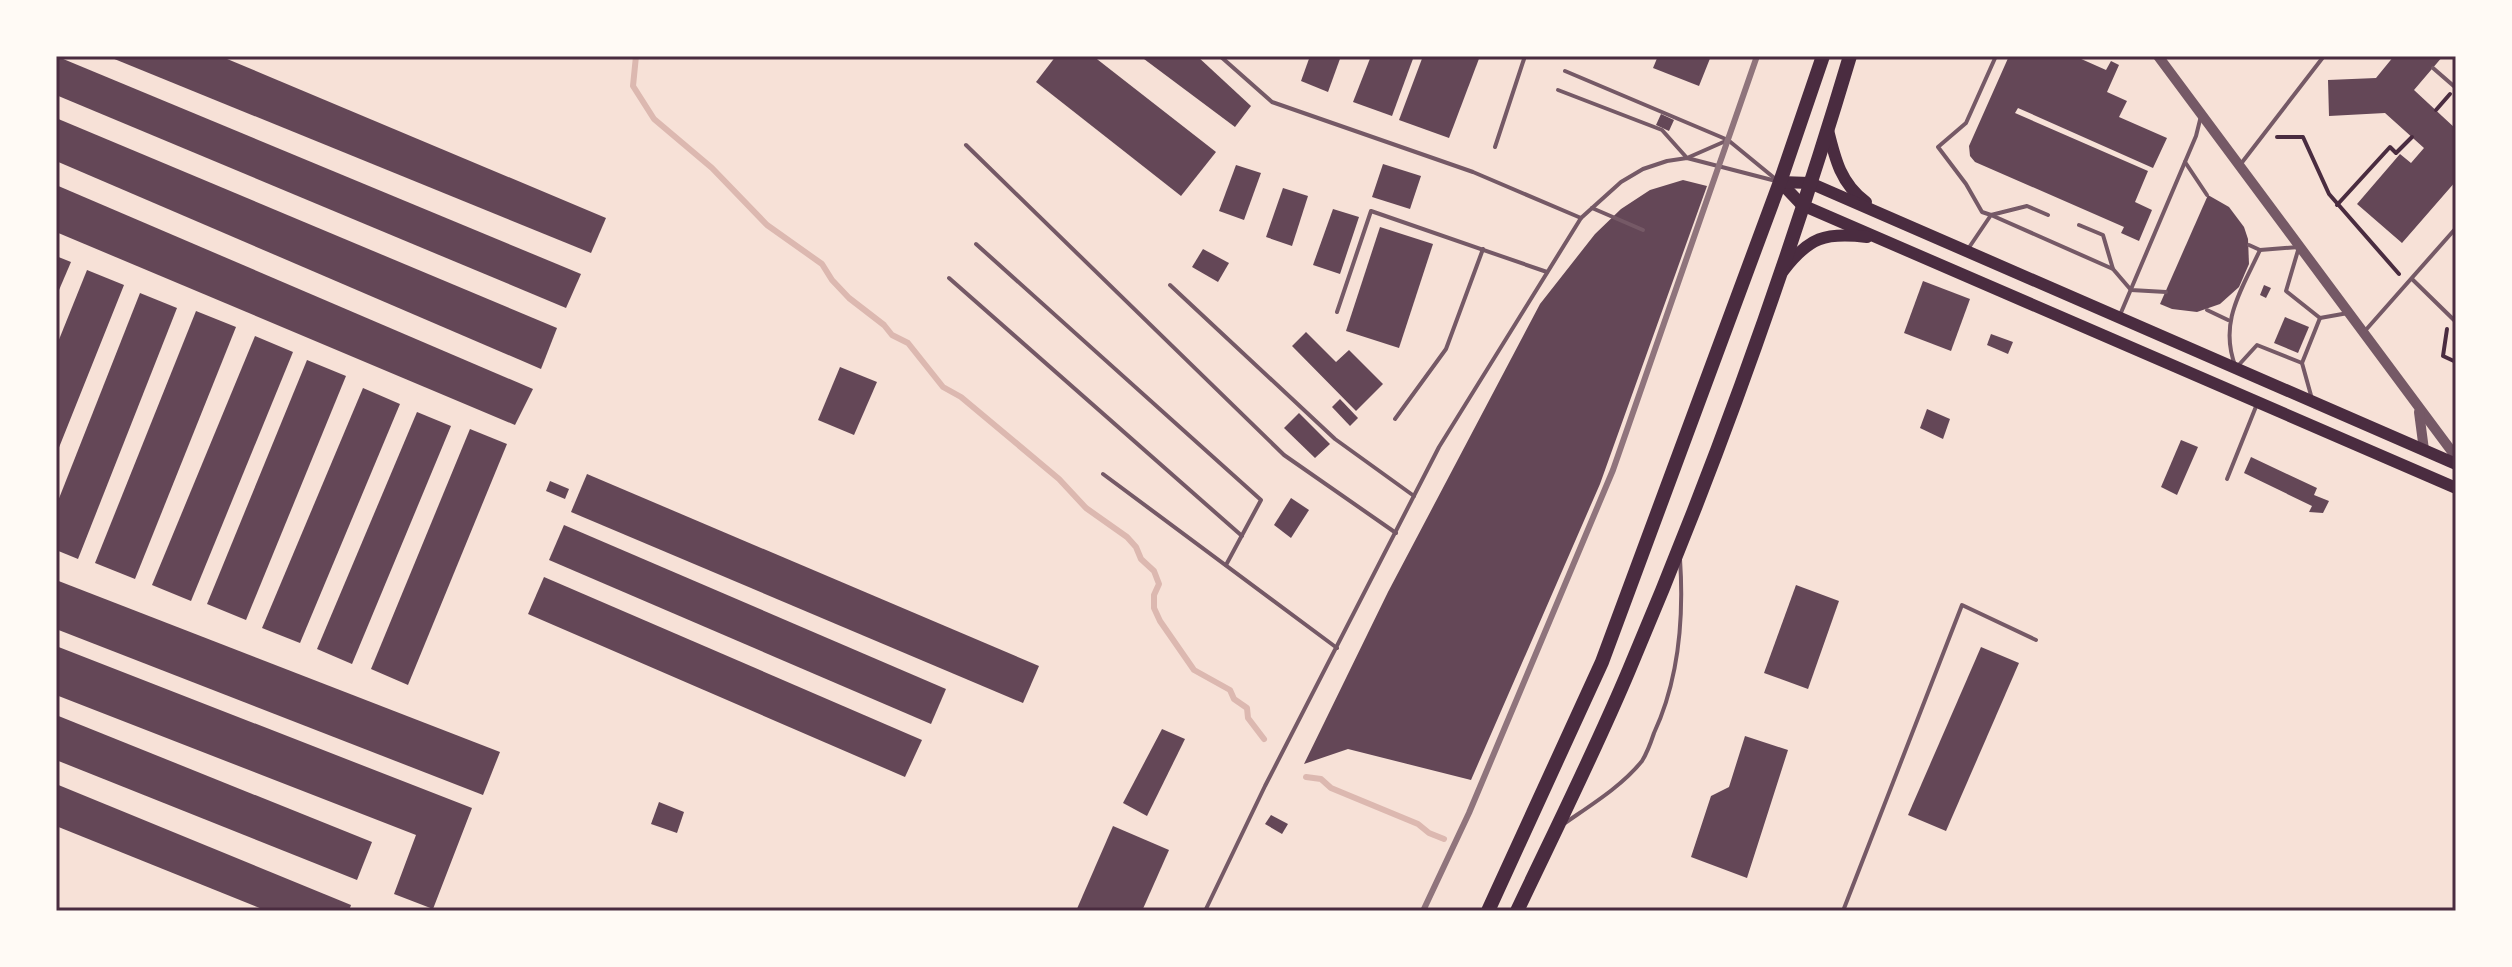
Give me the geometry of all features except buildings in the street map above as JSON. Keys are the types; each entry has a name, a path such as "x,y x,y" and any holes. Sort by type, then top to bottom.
{"highway":[{"path":"1488,911 1602,662 1780,182 1823,56"},
{"path":"1517,911 1628,673 1679,548 1777,280 1850,56"}],"main road":[{"path":"1828,130 1837,165 1852,191 1889,217"},
{"path":"1780,182 1810,183 2456,464"},
{"path":"1780,182 1802,205 2456,488"},
{"path":"1777,280 1801,248 1821,238 1852,235 1880,238"},
{"path":"2415,469 2424,450"}],"street":[{"path":"2158,56 2456,457"},
{"path":"2419,410 2424,450"}],"lane":[{"path":"1220,56 1272,102 1473,172 1581,218"},
{"path":"1495,147 1525,56"},
{"path":"1996,56 1966,123 1938,147 1966,184 1982,212 2113,269"},
{"path":"2239,166 2324,56"},
{"path":"2433,68 2454,89"},
{"path":"1565,71 1728,140 1780,182"},
{"path":"1558,90 1662,130 1687,158 1780,182"},
{"path":"2119,317 2202,115"},
{"path":"1205,911 1265,786 1439,447 1581,218 1621,182 1643,169 1687,158 1728,140"},
{"path":"966,145 1284,455 1396,533"},
{"path":"2185,162 2207,195"},
{"path":"1966,251 1991,215 2027,206 2048,215"},
{"path":"1592,208 1643,230"},
{"path":"1337,312 1371,211 1547,272"},
{"path":"2079,225 2103,235 2113,269 2131,290 2166,292"},
{"path":"2363,333 2456,228"},
{"path":"976,244 1261,500 1226,565"},
{"path":"2249,245 2260,250 2299,247 2286,291 2320,318 2348,313"},
{"path":"1395,419 1446,349 1483,249"},
{"path":"2260,250 2228,320 2231,357 2236,368 2257,345 2302,363"},
{"path":"949,278 1242,536"},
{"path":"2412,279 2456,322"},
{"path":"1170,285 1335,439 1414,496"},
{"path":"2207,310 2228,320"},
{"path":"2313,402 2302,363 2320,318"},
{"path":"2227,479 2258,402"},
{"path":"1103,474 1337,648"},
{"path":"1555,829 1599,800 1642,760 1663,714 1676,663 1683,604 1679,548"},
{"path":"1843,911 1962,605 2036,640"}],"path":[{"path":"2436,110 2454,89"},
{"path":"2271,136 2303,137 2337,205 2390,147 2396,153 2412,137"}],"waterway":[{"path":"636,56 633,86 654,119 712,168 767,225 822,264 849,298 892,335 908,343 943,387 961,397 1059,479 1086,508 1127,537 1141,559 1154,571 1159,584 1154,595 1154,608 1160,621 1194,670 1230,690 1234,699 1247,708 1248,718 1264,739"},
{"path":"1306,777 1321,779 1331,788 1418,824 1444,839"}],"railway":[{"path":"1423,911 1469,813 1613,470 1757,56"}]}
